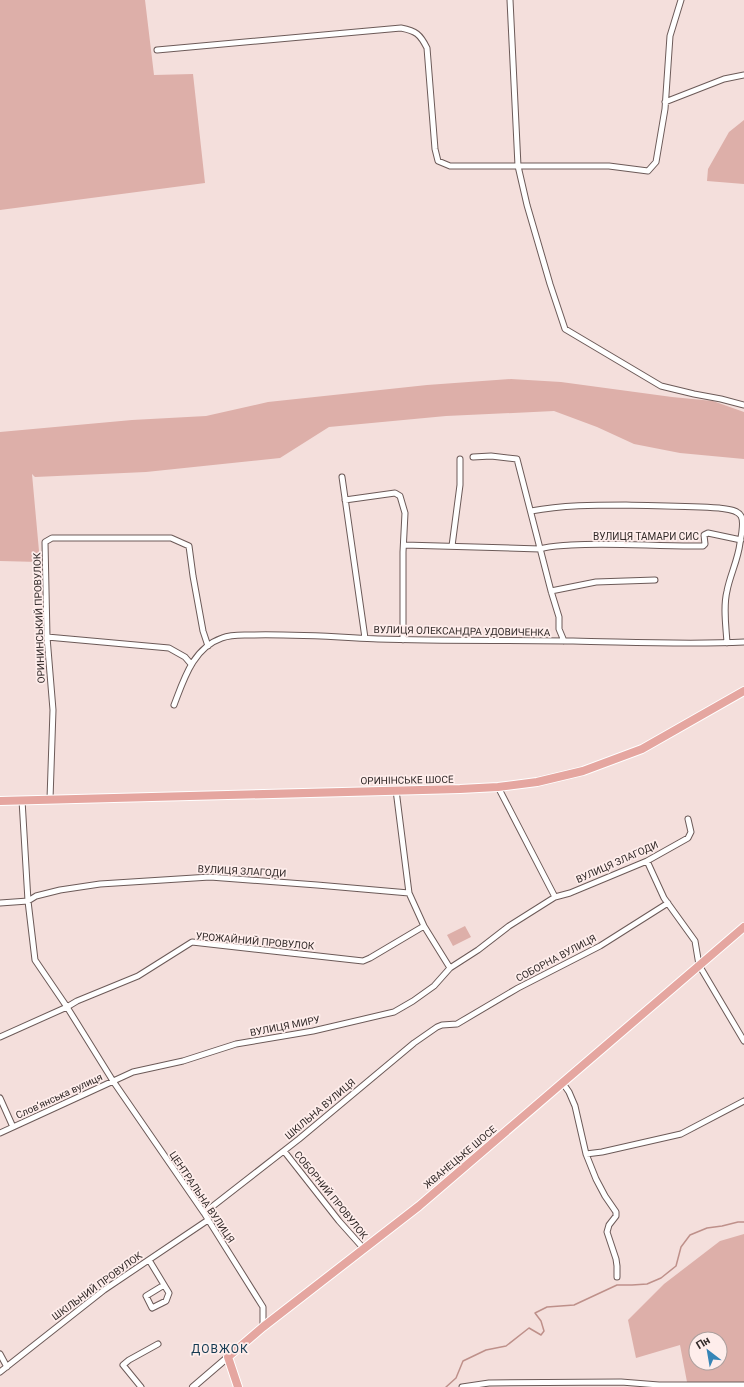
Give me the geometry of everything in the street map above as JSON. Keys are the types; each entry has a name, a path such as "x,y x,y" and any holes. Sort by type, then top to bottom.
{"main road":[{"name":"ОРИНІНСЬКЕ ШОСЕ","path":"0,801 460,789 498,787 538,782 583,771 642,749 744,691"},
{"name":"ЖВАНЕЦЬКЕ ШОСЕ","path":"228,1357 264,1327 419,1206 744,927"},
{"path":"228,1357 238,1387"}],"street":[{"path":"510,0 518,166 527,205 565,329 661,386 744,405"},
{"path":"157,50 401,28 413,31 421,36 427,48 435,149 438,161 450,166 609,166 648,171 656,162 665,102 670,36 681,0"},
{"path":"665,102 724,80 744,75"},
{"path":"473,457 491,456 517,459 559,617 559,629 564,641"},
{"path":"452,546 460,486 460,458"},
{"path":"342,477 365,638"},
{"path":"345,500 395,493 399,494 405,513 403,640"},
{"path":"531,511 552,507 590,505 686,506 729,509 739,514 742,517 741,555 726,592 726,643"},
{"name":"ВУЛИЦЯ ТАМАРИ СИС","path":"540,549 552,546 600,544 674,547 703,546 705,544 704,535 708,534 741,540"},
{"name":"ОРИНИНСЬКИЙ ПРОВУЛОК","path":"50,799 53,710 47,637 45,542 52,538 171,538 189,546 203,631 208,646"},
{"path":"404,545 540,549"},
{"path":"551,591 596,582 655,580"},
{"name":"ВУЛИЦЯ ОЛЕКСАНДРА УДОВИЧЕНКА","path":"174,705 191,664 208,646 215,641 234,635 403,640 744,642"},
{"path":"47,637 169,648 185,657 191,664"},
{"path":"498,787 555,897"},
{"path":"396,790 409,893 424,926 450,968"},
{"name":"ЦЕНТРАЛЬНА ВУЛИЦЯ","path":"22,800 28,902 35,960 113,1081 204,1213 264,1308 264,1327"},
{"name":"ВУЛИЦЯ ЗЛАГОДИ","path":"450,968 484,946 509,926 555,897 570,893 647,861 690,837 691,832 688,818"},
{"path":"647,861 660,892 695,941 699,965 744,1041"},
{"name":"ВУЛИЦЯ ЗЛАГОДИ","path":"28,902 36,896 60,890 100,884 204,877 409,893"},
{"path":"0,902 28,902"},
{"name":"СОБОРНА ВУЛИЦЯ","path":"451,1025 457,1024 518,988 600,946 668,903"},
{"name":"УРОЖАЙНИЙ ПРОВУЛОК","path":"66,1007 138,976 192,942 363,961 424,926"},
{"name":"ВУЛИЦЯ МИРУ","path":"113,1081 133,1072 183,1061 236,1044 312,1031 387,1014 404,1007 434,986 450,968"},
{"path":"0,1037 66,1007"},
{"name":"ШКІЛЬНА ВУЛИЦЯ","path":"204,1213 284,1151 414,1043 437,1027 442,1025 451,1025"},
{"name":"Словʼянська вулиця","path":"0,1133 113,1081"},
{"path":"562,1082 569,1092 577,1112 586,1154 596,1179 604,1196 616,1212 616,1216 609,1225 607,1232 616,1259 617,1277"},
{"name":"Словʼянська вулиця","path":"0,1098 13,1127"},
{"path":"586,1154 602,1152 681,1134 744,1101"},
{"name":"СОБОРНИЙ ПРОВУЛОК","path":"284,1151 339,1221 364,1249"},
{"name":"ШКІЛЬНИЙ ПРОВУЛОК","path":"0,1372 104,1290 208,1220"},
{"path":"149,1260 169,1293 167,1299 152,1308 146,1296 164,1285"},
{"path":"140,1387 123,1365 129,1360 158,1344"},
{"path":"0,1354 7,1367"},
{"path":"193,1387 228,1357"},
{"path":"462,1387 489,1383 530,1385 621,1382 659,1385 744,1385"}],"shaded area":[{"path":"0,0 145,0 154,75 193,74 205,183 0,210"},
{"path":"744,120 744,184 707,181 708,169 729,132"},
{"path":"511,379 561,382 713,401 744,412 744,459 680,453 634,444 597,427 554,411 446,416 329,427 280,458 146,472 35,477 32,474 40,562 0,561 0,432 132,420 206,416 268,402 427,385"},
{"path":"465,926 471,937 453,946 447,935"},
{"path":"744,1234 744,1382 687,1382 680,1345 636,1358 628,1320 664,1284 720,1241"}],"waterway":[{"path":"446,1387 456,1378 463,1361 486,1350 506,1346 529,1328 541,1335 544,1331 541,1321 535,1313 547,1307 574,1305 617,1285 647,1284 661,1278 676,1266 681,1247 690,1235 707,1228 744,1222"}],"district":[{"name":"ДОВЖОК","path":"220,1349"}]}
